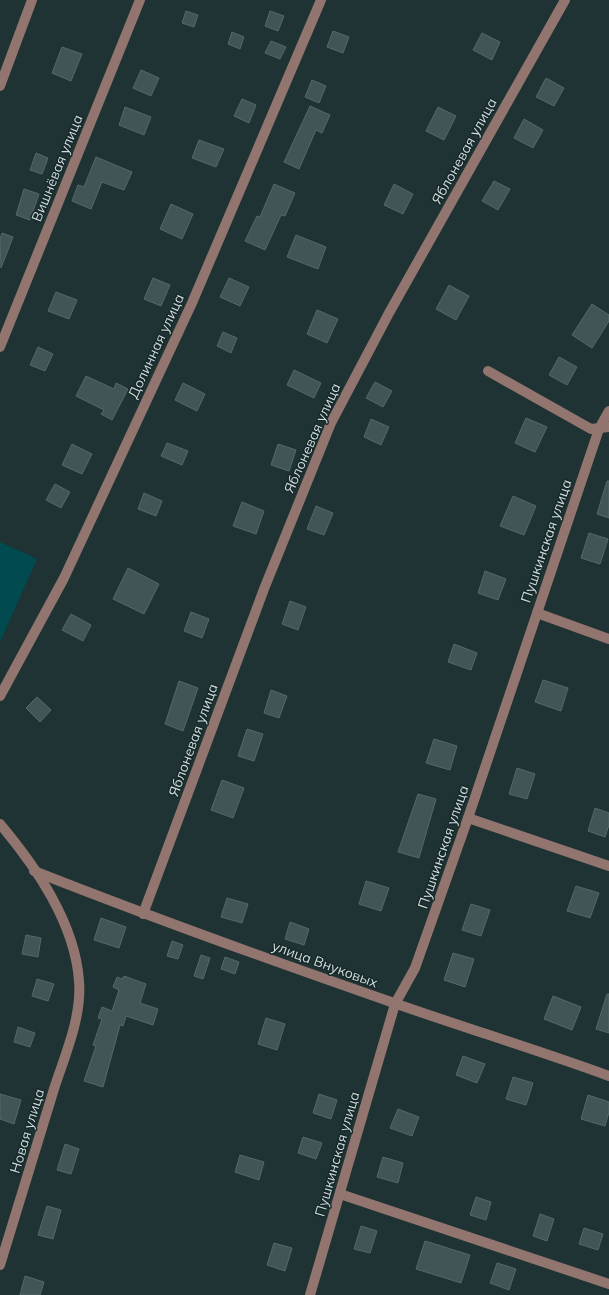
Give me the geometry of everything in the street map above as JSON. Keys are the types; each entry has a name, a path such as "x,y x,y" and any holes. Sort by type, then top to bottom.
{"street":[{"path":"0,86 32,0"},
{"name":"Вишнёвая улица","path":"0,347 140,0"},
{"name":"Долинная улица","path":"0,696 64,578 192,303 321,0"},
{"name":"Яблоневая улица","path":"143,914 264,589 331,423 389,313 565,0"},
{"path":"488,371 591,429 604,428"},
{"name":"Пушкинская улица","path":"310,1295 395,1004 415,968 468,818 537,613 609,411"},
{"path":"537,613 609,639"},
{"path":"468,818 609,866"},
{"name":"Новая улица","path":"0,824 34,871 60,913 75,958 79,981 73,1027 0,1265"},
{"name":"улица Внуковых","path":"34,871 143,914 395,1004 527,1046 609,1076"},
{"path":"340,1194 609,1284"}],"shaded area":[{"path":"0,542 37,559 0,642"}],"building":[{"path":"186,11 198,15 194,27 182,23"},
{"path":"270,11 284,16 278,31 265,26"},
{"path":"333,31 349,37 343,53 327,47"},
{"path":"232,32 244,37 240,49 228,44"},
{"path":"482,33 500,42 492,60 473,50"},
{"path":"271,41 286,47 280,59 265,53"},
{"path":"62,47 82,54 71,81 52,73"},
{"path":"141,70 159,78 151,96 133,88"},
{"path":"546,78 564,88 554,106 536,97"},
{"path":"312,80 326,86 319,103 305,97"},
{"path":"242,99 256,105 249,123 234,116"},
{"path":"310,106 330,115 322,133 316,130 299,169 284,162"},
{"path":"125,107 151,117 144,135 119,125"},
{"path":"438,107 456,116 444,140 426,131"},
{"path":"524,119 543,130 533,148 514,138"},
{"path":"199,140 224,149 216,167 192,158"},
{"path":"36,153 48,158 42,174 30,170"},
{"path":"96,157 132,172 124,190 102,182 91,209 72,201 78,185 84,187"},
{"path":"494,181 510,189 498,210 482,201"},
{"path":"274,184 295,193 285,216 281,215 265,250 245,241 257,216 260,217"},
{"path":"394,184 413,194 403,214 384,205"},
{"path":"24,189 39,194 30,220 16,215"},
{"path":"171,204 193,214 182,239 160,229"},
{"path":"2,233 13,237 1,268 0,239"},
{"path":"296,235 326,247 318,269 287,257"},
{"path":"153,278 170,285 161,306 144,299"},
{"path":"229,278 249,287 240,306 220,297"},
{"path":"449,285 469,296 456,320 436,309"},
{"path":"56,292 77,300 69,319 48,311"},
{"path":"592,304 609,315 609,321 592,348 572,335"},
{"path":"317,310 338,319 327,343 307,334"},
{"path":"223,332 237,338 231,353 217,346"},
{"path":"38,347 53,354 45,371 30,365"},
{"path":"559,357 577,367 567,385 549,375"},
{"path":"294,370 321,383 314,398 287,385"},
{"path":"86,376 114,389 116,383 128,389 112,420 101,414 104,410 76,396"},
{"path":"375,382 392,391 383,407 366,398"},
{"path":"183,383 205,394 197,411 175,400"},
{"path":"526,418 547,427 535,452 515,443"},
{"path":"371,419 389,427 381,445 364,437"},
{"path":"167,443 188,451 182,465 161,456"},
{"path":"72,444 92,454 82,474 62,465"},
{"path":"278,444 296,450 289,471 271,465"},
{"path":"607,481 609,481 609,518 597,514"},
{"path":"55,484 70,492 61,508 46,500"},
{"path":"144,493 162,501 156,516 138,509"},
{"path":"513,496 536,506 524,535 500,526"},
{"path":"242,502 264,511 256,534 233,526"},
{"path":"316,506 333,513 324,535 307,529"},
{"path":"589,533 608,539 600,564 581,558"},
{"path":"128,568 159,584 144,614 113,599"},
{"path":"485,571 506,579 498,600 478,593"},
{"path":"290,601 306,607 298,630 282,624"},
{"path":"191,612 209,619 202,638 184,631"},
{"path":"71,614 91,625 83,641 62,630"},
{"path":"454,644 477,653 471,670 448,662"},
{"path":"543,680 568,688 561,711 535,702"},
{"path":"179,681 198,688 183,731 165,724"},
{"path":"271,690 287,696 279,718 264,713"},
{"path":"37,697 51,710 40,722 26,708"},
{"path":"247,729 263,734 254,761 238,756"},
{"path":"434,739 457,746 450,770 426,763"},
{"path":"517,768 535,774 527,799 509,794"},
{"path":"222,780 244,788 233,818 211,810"},
{"path":"418,794 436,799 419,858 398,852"},
{"path":"595,808 609,813 609,825 605,837 588,831"},
{"path":"366,881 389,888 381,911 359,904"},
{"path":"576,886 599,893 590,918 567,911"},
{"path":"227,898 248,904 242,923 221,917"},
{"path":"471,904 490,910 481,936 462,930"},
{"path":"101,918 126,927 119,948 94,940"},
{"path":"290,922 309,929 304,945 285,939"},
{"path":"26,935 41,938 38,957 22,954"},
{"path":"172,941 183,945 178,959 167,956"},
{"path":"453,953 474,959 465,987 444,980"},
{"path":"201,955 210,958 203,979 194,976"},
{"path":"225,957 239,962 235,974 221,969"},
{"path":"124,976 146,984 140,1003 158,1009 153,1025 126,1016 123,1026 120,1025 103,1087 84,1081 96,1046 93,1045 102,1019 98,1018 102,1007 112,1011 119,990 113,987 117,977 122,979"},
{"path":"37,979 54,984 48,1001 32,996"},
{"path":"607,994 609,994 609,1033 596,1029"},
{"path":"553,996 581,1007 572,1030 544,1019"},
{"path":"266,1018 285,1024 277,1050 258,1044"},
{"path":"18,1027 35,1033 30,1047 14,1042"},
{"path":"463,1056 485,1064 477,1083 456,1075"},
{"path":"513,1077 533,1083 526,1105 506,1099"},
{"path":"0,1094 21,1100 14,1124 0,1119"},
{"path":"319,1094 337,1100 331,1119 313,1113"},
{"path":"588,1095 609,1102 609,1112 605,1126 581,1119"},
{"path":"398,1109 419,1117 412,1136 390,1128"},
{"path":"303,1137 322,1143 316,1159 298,1153"},
{"path":"65,1144 79,1149 71,1174 57,1170"},
{"path":"240,1155 264,1162 259,1180 235,1172"},
{"path":"383,1157 403,1163 398,1183 377,1177"},
{"path":"476,1197 491,1202 486,1220 470,1215"},
{"path":"47,1206 61,1210 53,1239 38,1235"},
{"path":"540,1214 554,1219 547,1241 533,1236"},
{"path":"361,1226 377,1231 370,1253 354,1249"},
{"path":"584,1228 603,1234 598,1250 579,1244"},
{"path":"425,1241 470,1255 461,1283 416,1269"},
{"path":"274,1243 292,1248 285,1271 267,1265"},
{"path":"497,1263 516,1269 509,1290 490,1283"},
{"path":"25,1276 44,1282 40,1295 20,1295"}]}
